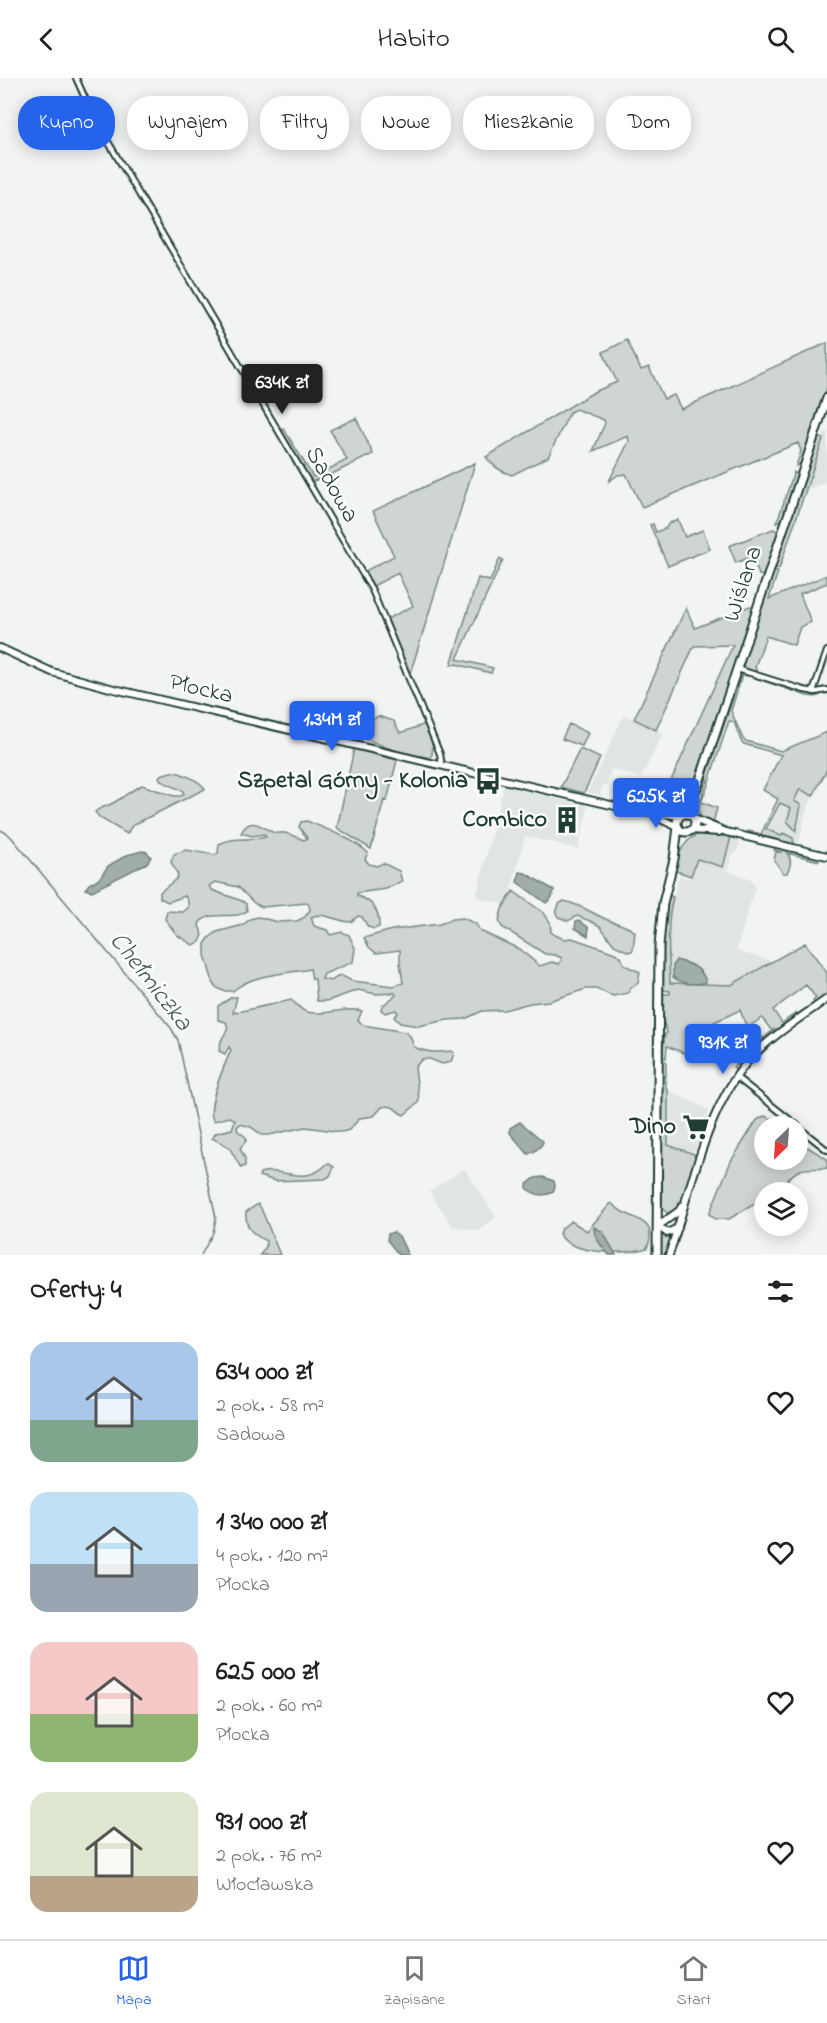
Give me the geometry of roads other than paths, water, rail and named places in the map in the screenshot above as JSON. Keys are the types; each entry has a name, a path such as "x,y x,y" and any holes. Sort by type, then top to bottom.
{"main road":[{"name":"Wiślana","path":"694,819 699,783 827,398"},
{"name":"Płocka","path":"0,648 41,668 66,676 644,813 678,827"},
{"name":"Wiślana","path":"682,815 699,783"},
{"name":"Płocka","path":"644,813 682,815"},
{"path":"657,1255 659,945 663,903 674,859 677,821 682,815 690,814 695,825 674,859"},
{"path":"694,819 726,832 827,856"},
{"path":"678,827 682,831 726,832"},
{"path":"669,1255 715,1116 736,1077 767,1043 827,999"},
{"path":"658,1226 679,1211 686,1201"},
{"path":"658,1212 669,1217"},
{"path":"658,1226 667,1233 678,1227"}],"street":[{"name":"Sadowa","path":"76,78 93,116 375,595 440,754 442,765"},
{"path":"813,692 827,651"},
{"path":"737,669 813,692 827,690"},
{"path":"736,1077 784,1116"},
{"path":"808,1135 827,1150"}],"waterway":[{"name":"Chełmiczka","path":"0,830 12,838 171,1028 178,1040 216,1218 213,1233 201,1255"}],"place":[{"name":"Szpetal Górny - Kolonia","path":"488,781"},
{"name":"Combico","path":"567,820"},
{"name":"Dino","path":"696,1127"}]}
